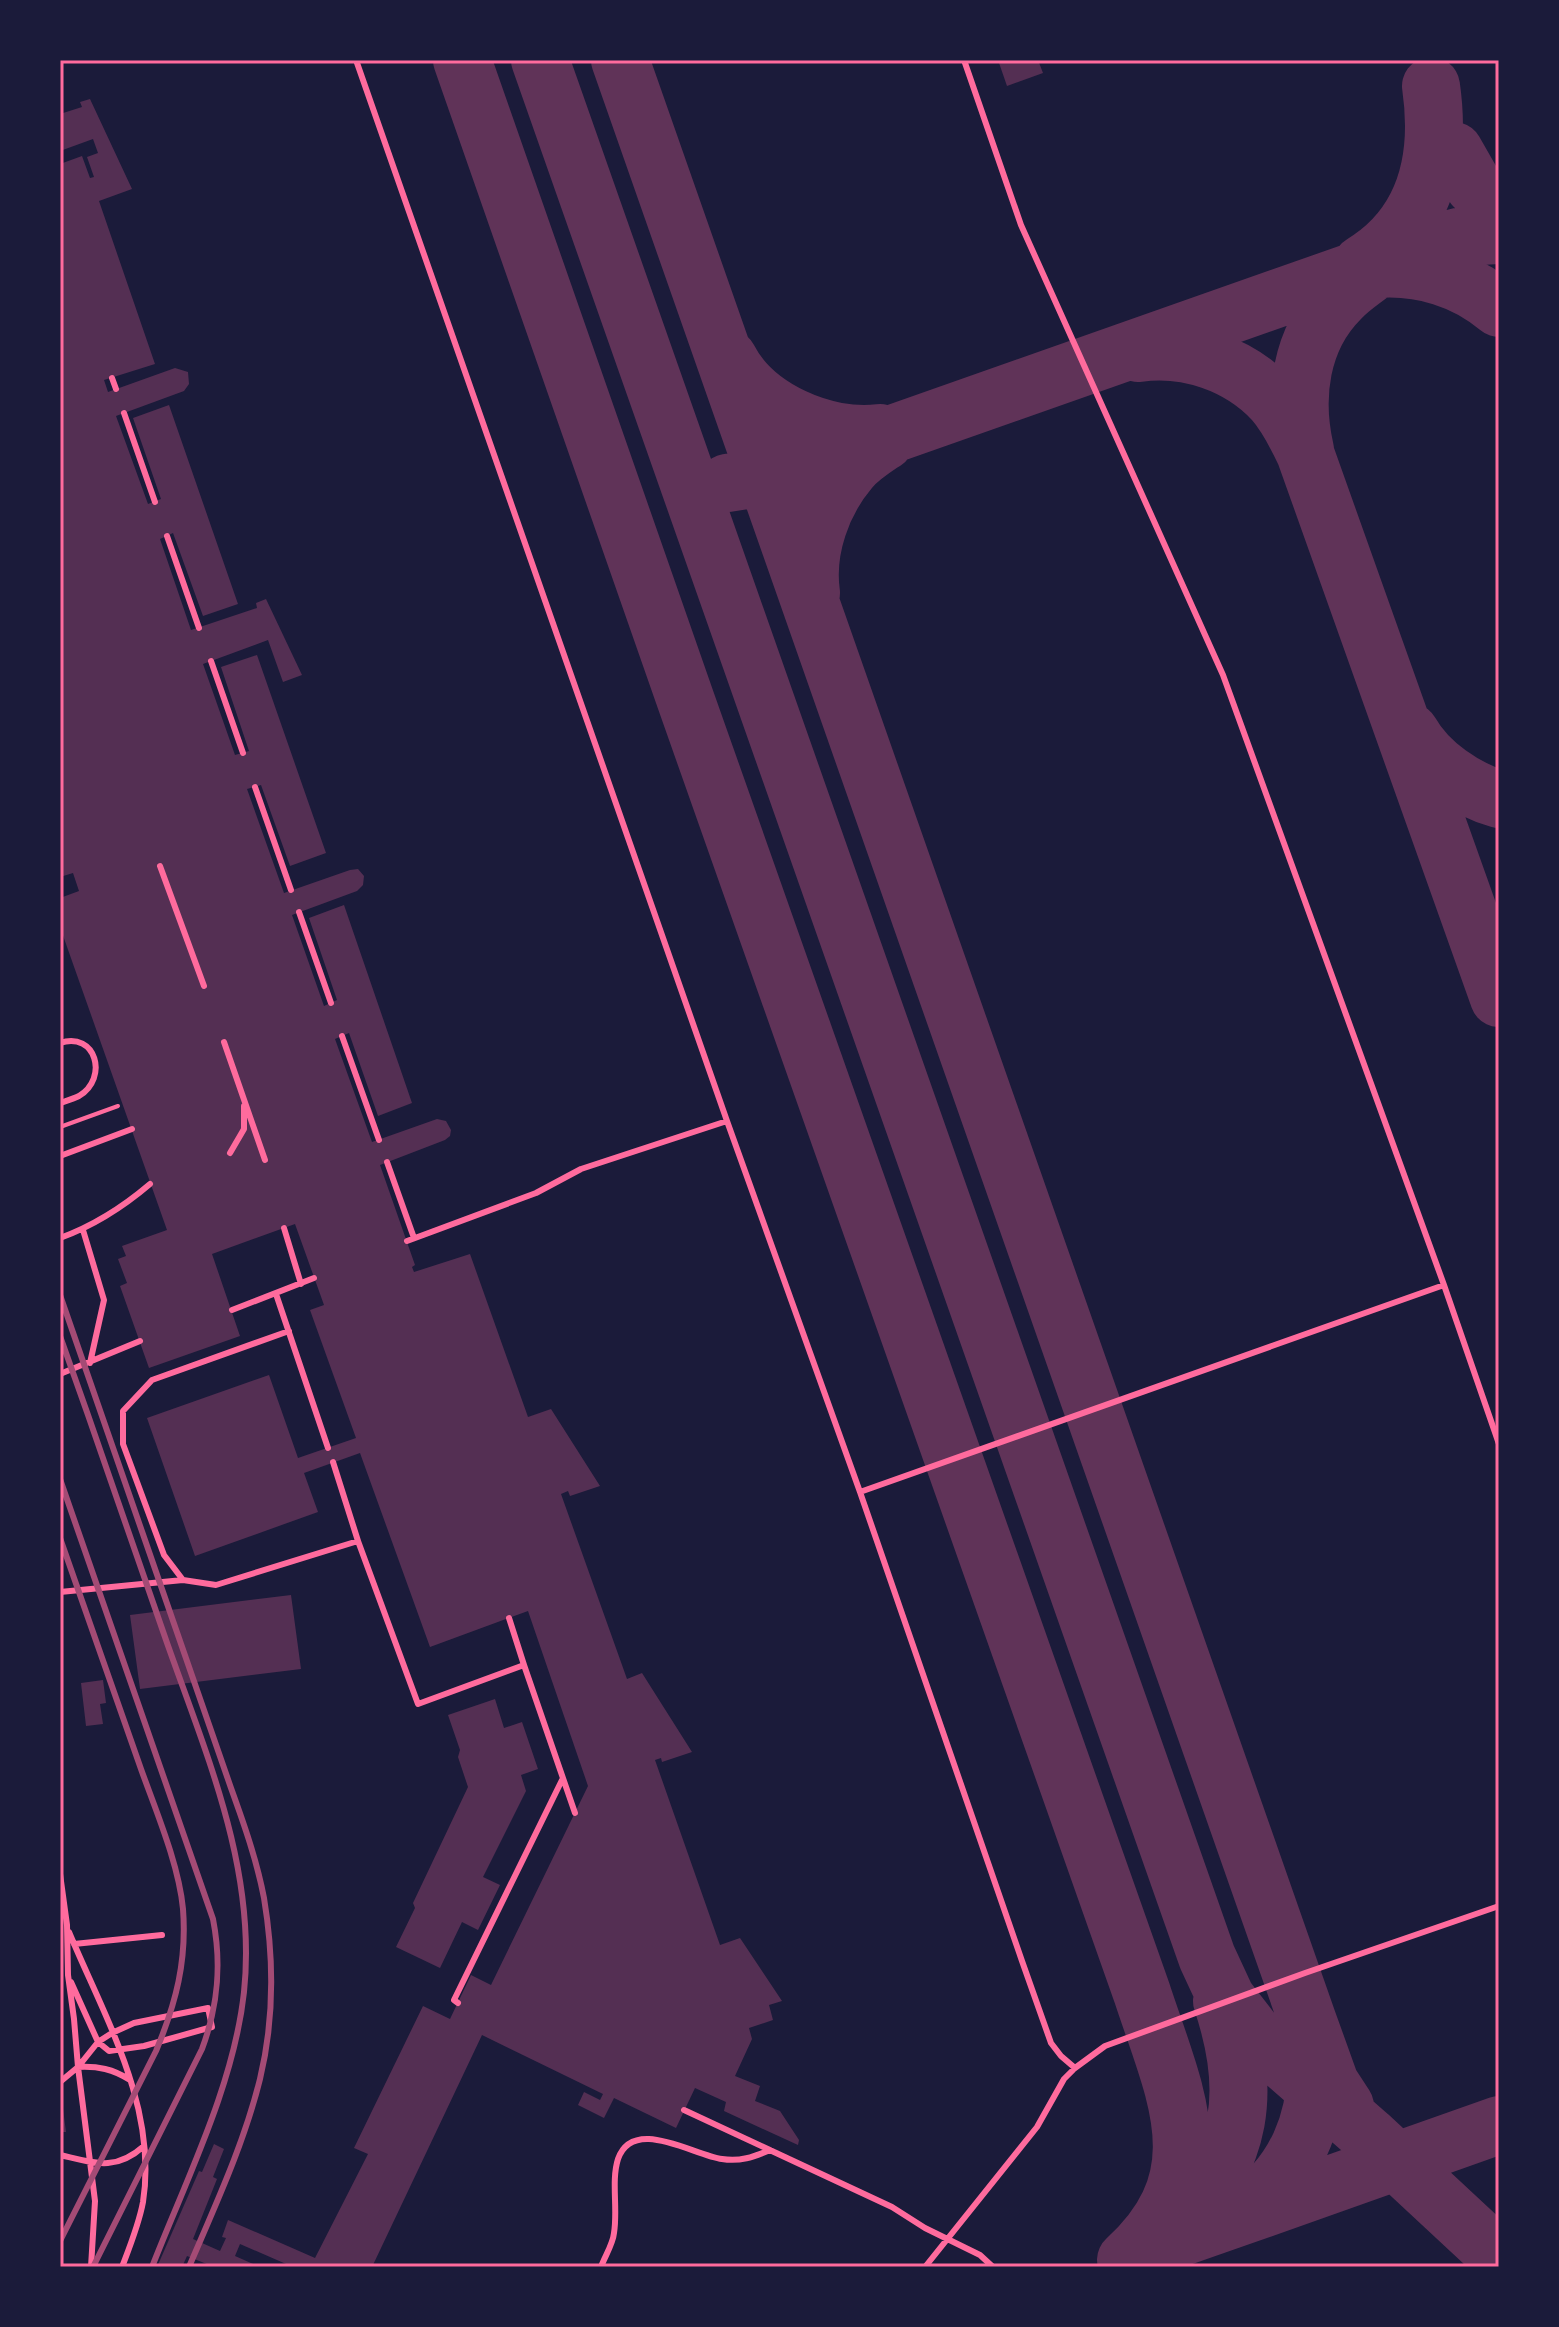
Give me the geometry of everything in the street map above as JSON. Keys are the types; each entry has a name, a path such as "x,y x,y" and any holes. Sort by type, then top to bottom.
{"lane":[{"path":"356,60 1051,2043 1075,2068"},
{"path":"964,60 1021,225 1223,675 1499,1444"},
{"path":"112,378 116,389"},
{"path":"124,413 155,502"},
{"path":"167,536 199,628"},
{"path":"211,661 243,753"},
{"path":"255,787 291,890"},
{"path":"160,866 204,986"},
{"path":"299,912 331,1003"},
{"path":"342,1036 379,1140"},
{"path":"60,1043 79,1042 94,1055 97,1065 95,1077 88,1088 60,1103"},
{"path":"224,1042 265,1160"},
{"path":"230,1153 244,1129 244,1102"},
{"path":"387,1162 410,1240 536,1193 581,1169 727,1121"},
{"path":"60,1156 132,1129"},
{"path":"60,1238 83,1230 131,1200 150,1184"},
{"path":"284,1228 301,1284"},
{"path":"83,1230 104,1300 90,1363"},
{"path":"232,1310 314,1278"},
{"path":"860,1492 1444,1285"},
{"path":"276,1294 328,1448"},
{"path":"183,1580 164,1555 123,1444 123,1411 152,1380 289,1331"},
{"path":"60,1374 140,1341"},
{"path":"333,1462 358,1541 418,1704 524,1665"},
{"path":"60,1592 183,1580 216,1585 358,1541"},
{"path":"509,1618 575,1813"},
{"path":"458,2003 454,2000 562,1780"},
{"path":"60,1874 67,1925 68,1975 95,2201 91,2267"},
{"path":"925,2267 1037,2127 1056,2092 1075,2068 1105,2046 1499,1906"},
{"path":"67,1925 139,2105 145,2186 142,2206 122,2267"},
{"path":"74,1944 162,1935"},
{"path":"60,2082 78,2067 98,2042 134,2023 208,2008 212,2027 144,2046 109,2051 98,2042 68,1975"},
{"path":"78,2067 94,2066 116,2071 130,2080"},
{"path":"684,2110 892,2207 925,2228 980,2255 993,2267"},
{"path":"601,2267 614,2235 617,2162 624,2146 641,2138 722,2159 747,2160 770,2150"},
{"path":"60,2155 91,2163 116,2163 131,2157 144,2146"}],"path":[{"path":"60,1127 118,1106"}],"building":[{"path":"998,60 1038,60 1043,73 1007,86"},
{"path":"90,99 132,189 99,201 155,364 104,380 108,392 175,368 188,372 189,384 184,391 116,416 148,504 161,499 133,418 169,405 238,604 203,616 173,533 160,539 191,630 257,608 256,603 266,599 302,675 283,682 268,640 203,664 235,755 249,751 221,667 257,655 326,853 290,866 261,785 247,789 284,893 350,870 358,869 364,876 363,885 357,891 292,915 324,1006 337,1000 309,918 344,905 412,1103 378,1116 349,1033 335,1039 372,1142 437,1119 446,1121 451,1130 445,1140 380,1165 415,1265 412,1267 414,1272 470,1254 528,1417 551,1409 600,1486 570,1496 568,1491 561,1494 627,1679 642,1673 692,1752 662,1762 661,1758 655,1760 720,1945 740,1938 782,2001 769,2005 773,2020 749,2028 752,2039 735,2076 760,2086 755,2101 780,2111 799,2140 798,2145 724,2111 726,2102 695,2088 676,2128 614,2098 604,2118 578,2105 584,2092 600,2100 603,2094 482,2035 372,2267 293,2267 240,2244 235,2256 260,2267 214,2267 187,2256 182,2267 157,2267 214,2144 224,2149 213,2177 217,2179 193,2239 220,2251 226,2238 222,2237 228,2220 315,2258 368,2154 354,2148 423,2006 450,2019 471,1975 491,1985 588,1786 528,1611 430,1647 360,1453 304,1473 318,1512 195,1556 147,1418 269,1375 298,1458 356,1438 310,1310 324,1305 295,1224 212,1254 240,1336 149,1368 120,1286 127,1283 118,1259 126,1256 122,1246 167,1230 60,927 60,898 79,891 73,873 60,877 60,164 82,156 90,178 94,177 87,157 98,153 93,139 60,151 60,114 82,107 80,102"},
{"path":"291,1595 301,1669 140,1689 130,1615"},
{"path":"103,1680 106,1703 100,1704 103,1724 86,1726 81,1683"},
{"path":"495,1699 504,1728 522,1722 538,1769 521,1775 526,1791 483,1877 500,1885 478,1930 462,1922 440,1968 396,1947 415,1908 413,1903 468,1787 448,1715"},
{"path":"63,2109 66,2132 60,2132 60,2110"}],"taxiway":[{"path":"462,60 1166,2065 1181,2132 1181,2165 1172,2197 1155,2228 1126,2260"},
{"path":"540,60 1207,1957 1226,1998 1257,2038 1369,2136 1499,2257"},
{"path":"620,60 1307,2019 1330,2083 1345,2106"},
{"path":"1362,264 1402,230 1425,187 1434,138 1431,86"},
{"path":"1454,151 1474,186 1499,210"},
{"path":"727,483 766,477 847,450 1432,244 1458,237 1499,235"},
{"path":"1377,269 1410,270 1442,276 1472,289 1499,308"},
{"path":"1305,450 1300,389 1308,350 1327,315 1344,295 1374,271"},
{"path":"1138,353 1175,352 1228,367 1259,387 1291,425 1305,453 1499,998"},
{"path":"728,358 755,392 793,417 837,431 880,433"},
{"path":"811,593 813,543 831,496 850,469 885,441"},
{"path":"1410,732 1427,755 1448,774 1473,789 1499,799"},
{"path":"1176,2227 1216,2175 1236,2122 1239,2094 1237,2065 1222,2001"},
{"path":"1241,2212 1276,2182 1300,2144 1313,2102 1315,2056"},
{"path":"1128,2259 1151,2248 1499,2125"}],"railway":[{"path":"60,1295 254,1856 267,1921 271,1966 265,2057 237,2151 189,2267"},
{"path":"60,1336 212,1769 236,1857 243,1901 246,1946 239,2027 207,2132 152,2267"},
{"path":"60,1479 213,1919 218,1969 212,2017 202,2049 93,2267"},
{"path":"60,1538 172,1856 181,1892 184,1928 178,1982 156,2051 60,2241"}]}
